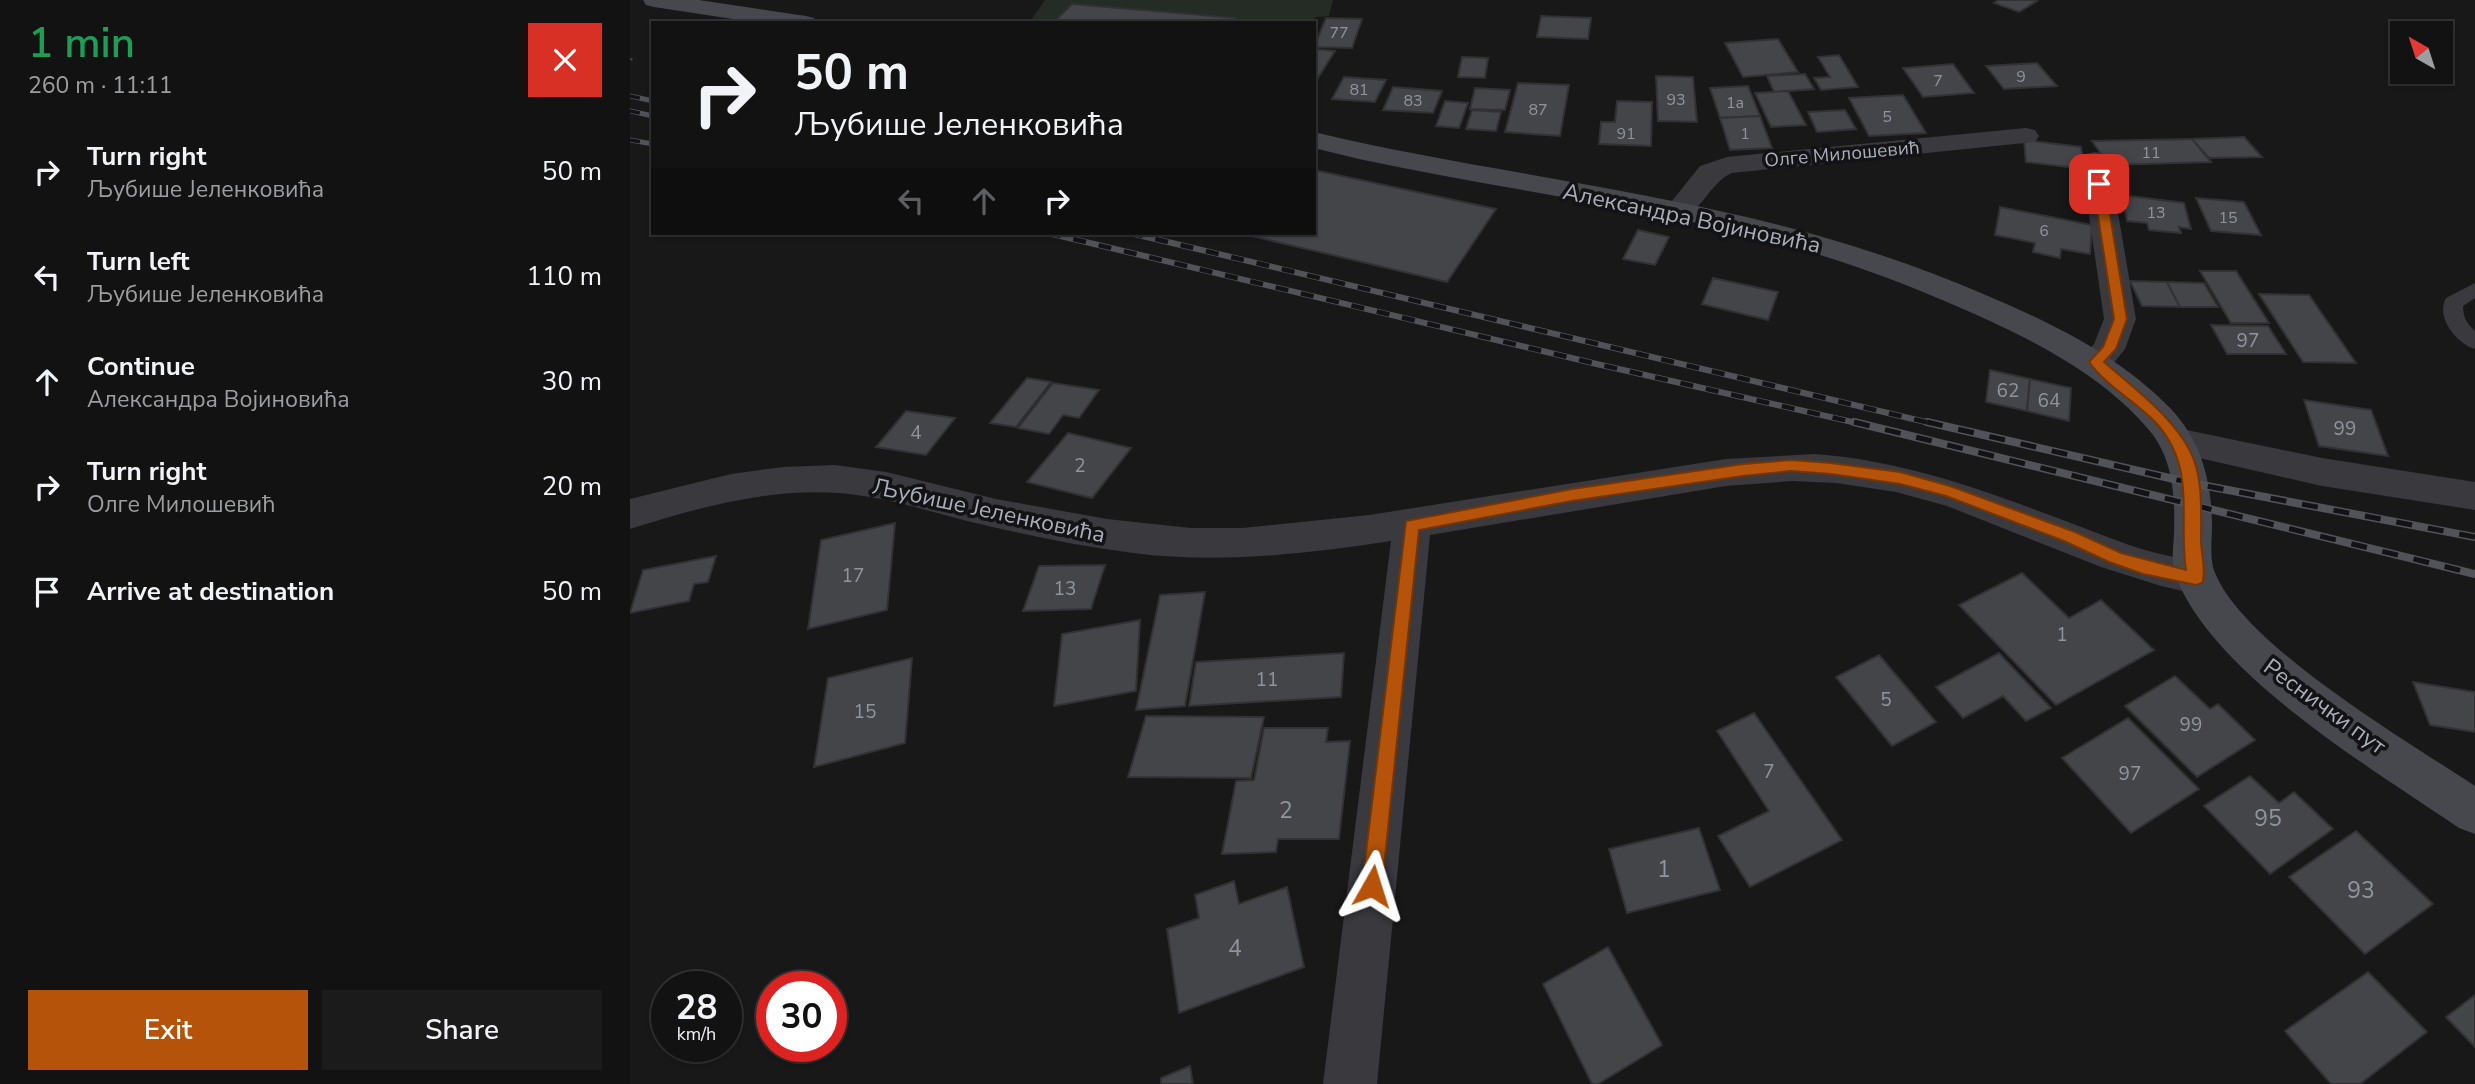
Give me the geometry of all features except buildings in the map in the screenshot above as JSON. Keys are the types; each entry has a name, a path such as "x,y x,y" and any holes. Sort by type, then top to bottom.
{"street":[{"path":"653,0 793,21"},
{"name":"Олге Милошевић","path":"1678,211 1710,172 1727,165 2026,136"},
{"name":"Александра Војиновића","path":"1316,140 1388,158 1678,211 1819,244 1885,266 2007,316 2069,346 2095,362 2162,421 2177,441"},
{"path":"2095,160 2120,319 2109,349 2095,362"},
{"path":"2177,441 2322,472 2475,496"},
{"path":"2177,441 2187,460 2191,483 2196,578"},
{"name":"Љубише Јеленковића","path":"630,514 738,486 787,480 838,479 1087,533 1192,543 1289,539 1412,525 1572,495 1743,470 1791,466 1831,468 1900,478 1950,492 2143,568 2196,578"},
{"path":"1350,1084 1412,525"},
{"name":"Реснички пут","path":"2196,578 2231,630 2257,655 2321,706 2475,812"}],"lane":[{"path":"2475,289 2453,303 2452,314 2459,327 2475,342"}],"path":[{"path":"630,59 636,60"}],"shaded area":[{"path":"1045,0 1333,0 1329,16 1315,17 1313,21 1030,21"}],"railway":[{"path":"630,96 651,101"},
{"path":"630,111 651,116"},
{"path":"630,140 651,144"},
{"path":"1056,235 1861,424"},
{"path":"1138,235 1934,424"},
{"path":"1854,422 2475,574"},
{"path":"1927,422 2191,483 2475,537"}],"route":[{"path":"1372,886 1412,525 1572,495 1743,470 1791,466 1831,468 1900,478 1950,492 2143,568 2196,578 2193,561 2193,504 2187,460 2162,421 2095,362 2109,349 2120,319 2099,184"}]}
